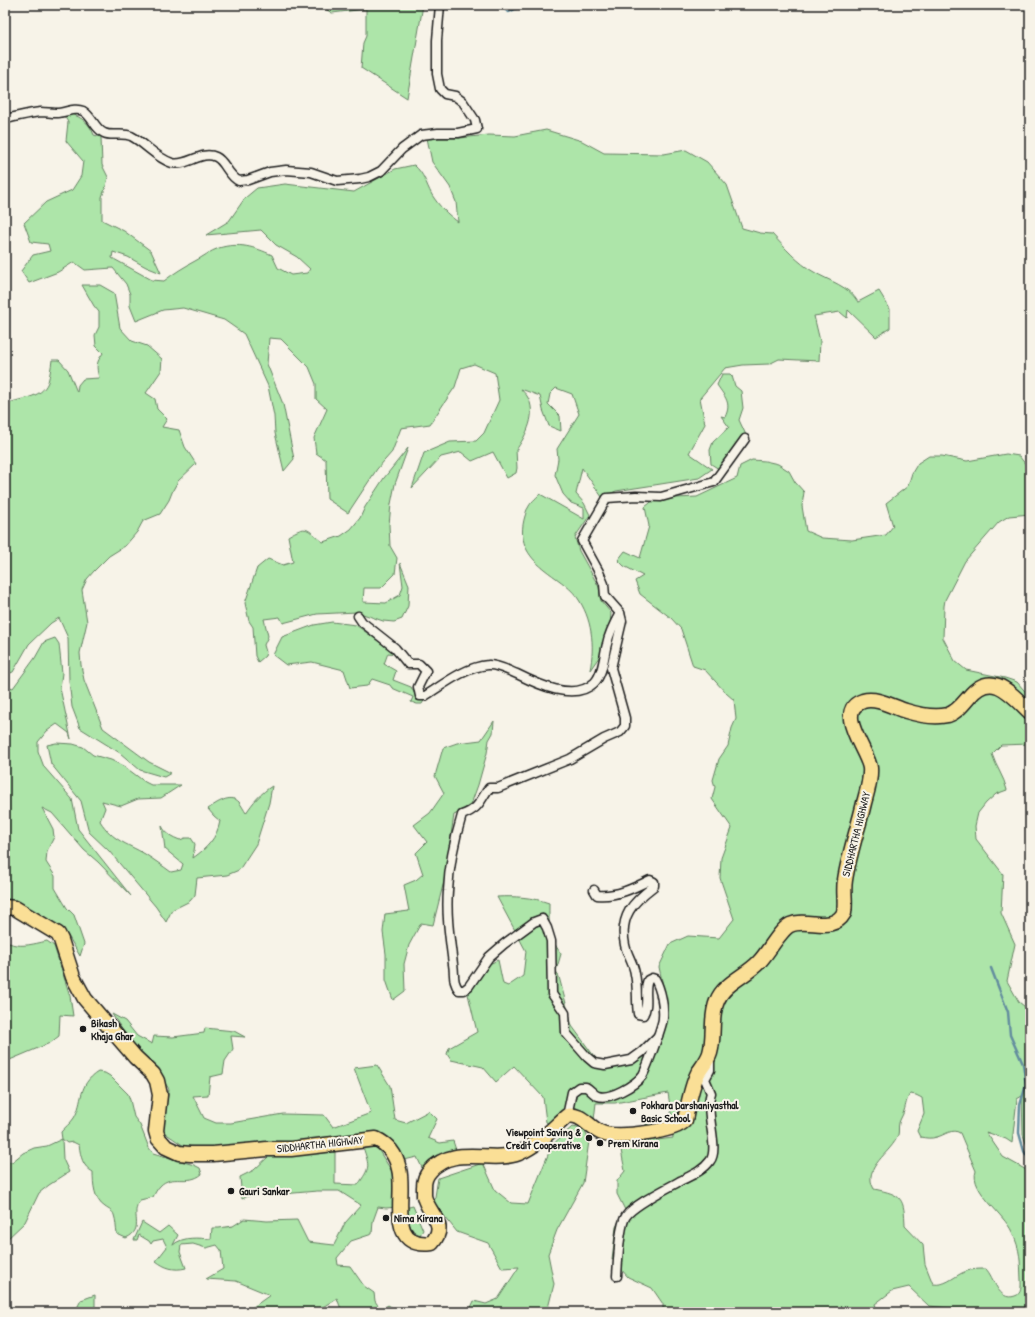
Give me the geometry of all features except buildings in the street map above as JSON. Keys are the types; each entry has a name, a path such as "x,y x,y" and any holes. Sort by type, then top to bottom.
{"highway":[{"name":"SIDDHARTHA HIGHWAY","path":"5,907 15,908 58,934 78,989 135,1057 153,1074 157,1080 160,1095 156,1131 158,1138 166,1147 179,1153 213,1154 267,1149 291,1149 376,1139 386,1144 394,1156 399,1170 399,1210 402,1226 407,1236 417,1243 432,1243 439,1230 437,1222 424,1196 424,1182 426,1176 438,1163 444,1159 456,1157 502,1156 519,1153 537,1142 567,1116 572,1115 576,1116 597,1132 623,1136 675,1128 685,1120 689,1100 697,1075 710,1055 713,1040 714,1013 717,1001 726,988 760,962 781,933 790,925 805,922 831,924 841,918 844,913 845,879 870,773 868,760 853,729 851,715 855,706 864,701 874,700 917,714 944,716 958,710 975,690 987,684 998,686 1007,691 1030,712"}],"street":[{"path":"5,119 40,112 57,113 71,110 82,111 87,114 102,133 109,135 124,134 131,136 158,156 173,163 183,163 204,156 216,157 232,176 239,181 248,180 270,172 286,170 311,172 337,181 369,177 381,171 402,150 421,135 458,133 477,129 475,120 462,102 454,96 445,94 440,89 437,74 437,47 440,5"},
{"path":"658,1036 642,1052 631,1060 605,1065 594,1063 587,1057 566,1033 565,1013 552,994 551,941 547,928 542,920 534,922 489,957 469,986 464,990 459,990 454,984 454,968 449,932 448,890 456,835 462,815 472,812 480,805 489,788 498,788 570,759 604,739 620,732 625,726 625,718 611,668 622,621 620,613 605,596 604,584 599,572 582,541 607,498 636,496 661,497 714,482 745,439"},
{"path":"358,616 362,622 395,648 408,664 419,664 426,670 418,687 420,696 426,696 468,670 489,665 506,669 539,684 566,692 583,691 595,683 604,664 607,643 620,613"},
{"path":"567,1116 572,1092 579,1087 586,1087 598,1096 605,1096 622,1092 643,1075 663,1019 662,998 655,979 652,978 648,980 646,985 646,1011 642,1015 638,1014 635,973 625,945 623,925 628,912 637,899 654,886 654,882 650,880 612,895 598,895 594,890"},
{"path":"617,1276 620,1236 626,1216 635,1208 662,1191 702,1169 711,1160 713,1153 708,1099 711,1093 706,1079 710,1070 710,1055"}],"green space":[{"path":"319,5 423,5 407,98 361,68 363,43 366,36 366,9 332,13"},
{"path":"71,114 82,119 88,124 94,135 101,137 102,165 108,177 102,197 102,220 124,231 151,251 161,273 128,257 113,252 112,258 152,280 164,281 179,270 213,251 233,245 246,246 272,255 278,268 291,275 307,273 310,269 297,257 276,245 261,230 206,235 229,221 245,198 257,188 285,184 354,192 395,169 414,165 423,175 437,203 458,222 456,202 450,187 432,162 427,138 460,138 489,135 515,136 546,130 582,141 604,153 664,154 686,150 707,162 727,185 742,228 760,233 772,234 803,264 814,272 844,288 854,296 858,302 879,291 890,309 890,328 876,337 848,310 847,318 840,312 814,316 820,341 819,361 779,359 769,364 743,365 725,368 700,398 705,424 689,453 712,469 699,478 616,491 602,497 582,468 576,494 584,503 590,515 575,537 579,551 599,587 601,601 611,613 610,626 604,650 590,670 592,651 591,632 582,605 570,589 532,558 525,546 522,532 527,510 540,494 584,519 584,508 571,503 563,494 555,475 558,459 557,449 579,414 572,394 556,388 550,394 548,404 560,416 561,431 549,426 540,396 521,389 527,395 530,403 531,417 527,431 516,450 516,473 507,478 493,452 472,461 461,452 441,457 412,488 424,453 450,442 476,441 484,433 499,400 495,373 474,364 461,368 455,387 430,424 401,428 392,452 377,469 348,513 327,499 326,460 316,453 314,438 327,409 316,399 316,384 309,367 281,339 269,338 267,364 283,404 294,459 284,471 275,433 274,416 268,386 244,334 224,320 183,308 163,310 136,321 130,306 130,294 126,284 113,268 85,270 74,262 58,272 29,283 21,271 33,255 50,251 48,244 31,242 24,223 46,202 72,190 81,176 83,161 66,141 68,122 64,116"},
{"path":"82,285 100,285 114,293 120,328 132,341 147,346 162,359 161,371 146,393 155,399 157,409 167,419 162,427 179,430 185,447 196,464 178,481 160,514 143,521 137,532 125,546 109,556 94,571 87,579 82,590 87,622 80,653 81,665 84,680 103,728 149,762 171,773 164,777 140,770 120,753 80,728 72,707 69,681 68,638 59,618 51,623 29,644 13,672 8,674 5,673 5,405 35,395 45,388 50,374 52,360 59,360 68,370 77,392 78,385 83,379 99,378 97,365 103,353 96,346 95,335 99,327 99,312"},
{"path":"722,374 730,374 735,386 741,391 743,408 739,420 746,435 737,443 719,469 711,464 710,450 713,442 729,427 721,416 725,417 728,408 727,400 717,385"},
{"path":"408,448 395,484 391,504 389,525 390,546 397,558 395,574 381,588 364,588 363,602 386,603 400,595 403,586 400,563 409,585 408,606 402,619 394,622 383,621 357,612 317,614 283,623 280,617 264,619 268,636 264,645 266,652 265,656 258,662 255,656 253,627 249,621 245,603 257,568 268,559 283,565 293,562 288,536 300,530 303,529 310,531 323,542 341,536 351,529 360,518 365,507 384,478"},
{"path":"1006,454 1019,456 1030,470 1030,514 1009,516 999,522 965,561 945,600 943,638 955,661 966,670 1017,682 1030,697 1030,744 1001,745 992,754 1007,790 996,794 986,803 978,813 975,826 976,839 1003,874 1001,913 1015,944 1007,981 1019,1002 1030,1011 1030,1154 1023,1135 1022,1096 1017,1099 1012,1143 1006,1139 986,1132 1003,1157 1030,1172 1030,1312 973,1312 968,1310 929,1306 909,1287 892,1291 875,1304 878,1312 663,1312 663,1304 652,1288 628,1277 612,1259 616,1227 625,1210 617,1194 617,1181 625,1171 620,1145 673,1138 672,1129 646,1130 646,1123 672,1119 668,1093 615,1103 596,1103 594,1120 575,1115 552,1126 546,1122 543,1097 514,1066 496,1082 483,1067 451,1060 447,1054 449,1048 477,1032 468,994 487,965 498,960 503,984 508,986 523,976 526,951 497,897 523,897 549,903 551,935 561,954 556,971 559,977 572,1026 602,1067 632,1062 663,1035 668,1009 659,967 670,944 688,936 719,938 734,919 720,878 721,858 732,828 712,799 715,787 713,780 719,759 728,746 732,728 736,719 734,700 705,670 693,666 681,629 671,618 640,594 635,581 643,576 624,566 618,560 625,551 640,558 649,526 645,507 655,499 697,497 737,478 740,466 752,460 765,461 778,464 789,471 795,482 804,492 802,506 806,531 822,538 852,540 886,535 893,526 886,503 908,486 912,473 918,463 929,456 942,456 967,461","holes":["910,1094 922,1098 924,1114 917,1131 920,1137 933,1138 954,1131 960,1133 976,1171 975,1178 982,1194 1012,1232 1019,1250 1021,1287 1019,1294 1009,1297 1000,1292 986,1269 968,1271 945,1283 933,1284 925,1264 923,1245 905,1226 904,1209 900,1199 891,1193 874,1189 871,1181 871,1174 874,1167 895,1142 898,1135 899,1123"]},
{"path":"332,622 356,625 396,654 388,653 384,664 396,671 393,680 411,687 418,700 425,699 422,704 411,702 413,697 392,688 390,685 372,679 367,686 350,688 344,670 312,662 286,665 273,655 282,637 314,625"},
{"path":"55,638 59,644 62,673 60,688 71,739 69,733 57,724 47,731 38,742 38,751 44,767 72,799 78,829 131,896 98,862 84,850 52,813 42,808 53,829 54,837 47,851 46,862 55,876 55,888 67,908 74,915 84,944 80,956 67,934 55,926 5,905 5,685 13,688 35,658 44,642"},
{"path":"494,721 493,733 489,740 478,785 470,807 454,815 444,881 433,925 421,923 409,945 404,964 405,991 393,1000 386,980 386,954 383,932 385,914 409,911 404,885 416,880 423,874 416,853 427,842 414,825 430,813 444,793 435,776 443,748 457,743 481,740"},
{"path":"56,743 73,744 83,747 93,755 111,760 125,767 151,785 181,785 161,798 138,799 121,806 102,801 105,808 100,821 105,828 120,841 145,854 171,872 181,870 183,864 165,849 162,826 167,833 177,839 180,840 191,838 195,844 193,858 211,842 219,827 220,821 208,809 215,804 232,798 239,802 246,813 251,805 272,786 269,803 256,844 239,870 227,875 197,878 195,895 190,901 172,910 166,922 156,907 109,851 89,832 81,801 51,764 47,745"},
{"path":"5,941 15,945 20,945 47,941 54,946 70,996 73,1016 60,1015 59,1036 50,1043 5,1062"},
{"path":"112,1014 125,1021 137,1036 152,1044 154,1036 173,1037 204,1033 205,1028 234,1031 245,1037 231,1036 233,1049 225,1061 223,1074 210,1077 208,1095 193,1096 204,1118 216,1123 231,1123 283,1114 324,1115 333,1127 371,1113 354,1068 377,1065 390,1086 395,1120 406,1123 429,1111 437,1119 428,1138 440,1143 453,1141 457,1153 423,1170 417,1157 400,1161 393,1144 342,1138 223,1148 184,1146 162,1131 169,1089 154,1067 132,1045"},
{"path":"98,1072 105,1073 128,1094 134,1117 140,1125 149,1148 153,1153 194,1165 200,1168 202,1174 191,1179 170,1180 165,1182 158,1188 153,1197 140,1200 136,1211 135,1230 126,1238 117,1234 115,1219 112,1212 98,1200 94,1187 93,1172 84,1164 79,1145 73,1142 67,1143 62,1139 61,1132 74,1118 87,1082"},
{"path":"572,1127 584,1129 589,1141 583,1183 557,1230 548,1254 554,1284 547,1312 469,1312 474,1301 486,1304 498,1299 519,1267 502,1268 488,1243 457,1232 434,1203 438,1178 483,1163 495,1190 511,1203 528,1204 552,1145"},
{"path":"62,1139 63,1159 69,1172 39,1193 25,1222 5,1241 5,1161 12,1162 23,1153 34,1148 47,1146"},
{"path":"376,1146 398,1181 398,1207 378,1207 373,1221 372,1234 351,1241 337,1258 338,1265 350,1266 364,1286 374,1293 375,1301 381,1310 388,1305 399,1312 342,1312 337,1298 315,1312 246,1312 270,1295 236,1281 206,1279 223,1269 221,1250 217,1245 206,1248 193,1244 181,1245 180,1252 186,1268 174,1269 166,1267 156,1261 167,1247 163,1239 153,1241 151,1244 139,1235 137,1240 134,1240 142,1222 159,1233 168,1226 178,1235 173,1245 186,1239 211,1239 212,1228 233,1226 244,1219 267,1221 297,1220 308,1242 334,1245 345,1223 361,1205 339,1191 253,1194 242,1199 240,1177 254,1170 269,1156 335,1152 335,1184 358,1185 368,1167 363,1147"},
{"path":"413,1206 423,1230 420,1235 413,1230 409,1224 405,1208"},
{"path":"95,1295 95,1312 75,1312 81,1300"}],"waterway":[{"path":"498,5 509,12 521,6 534,5"},
{"path":"991,968 1008,1012 1010,1035 1023,1064 1026,1085 1020,1105 1019,1133 1024,1151 1030,1161"}],"place":[{"name":"Bikash Khaja Ghar","path":"83,1029"},
{"name":"Pokhara Darshaniyasthal Basic School","path":"633,1111"},
{"name":"Viewpoint Saving & Credit Cooperative","path":"589,1138"},
{"name":"Prem Kirana","path":"600,1143"},
{"name":"Gauri Sankar","path":"231,1191"},
{"name":"Nima Kirana","path":"386,1218"}]}
